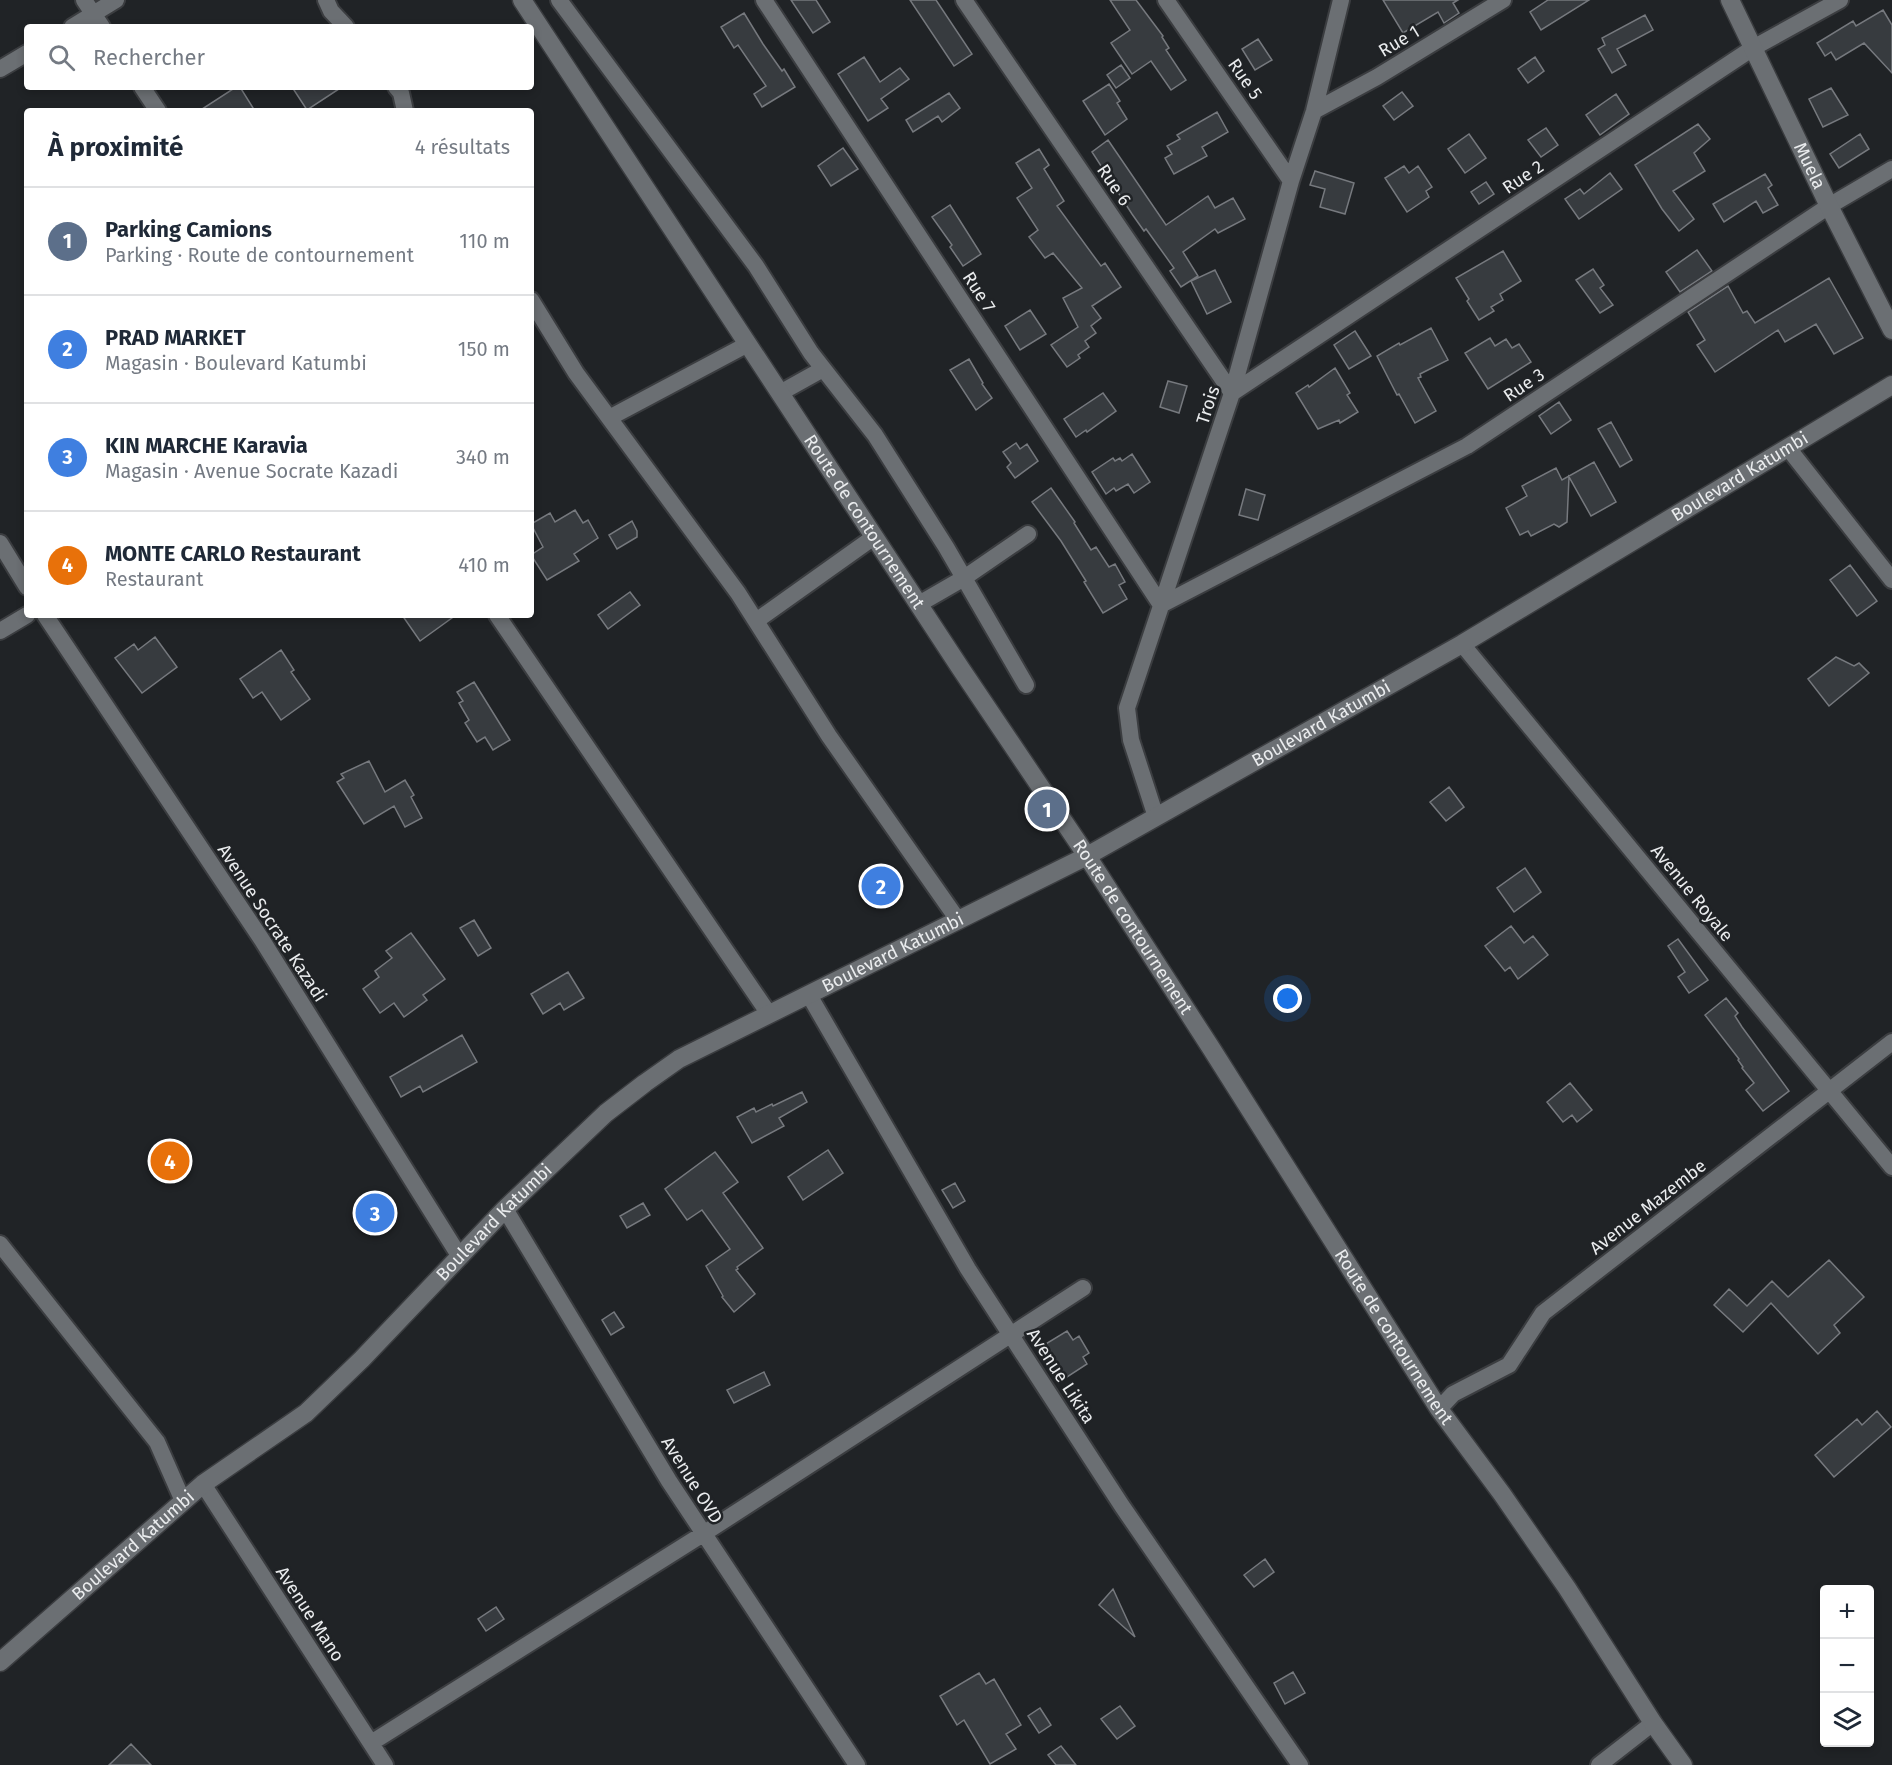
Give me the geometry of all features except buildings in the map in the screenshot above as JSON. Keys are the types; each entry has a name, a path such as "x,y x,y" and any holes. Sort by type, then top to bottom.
{"street":[{"path":"84,0 98,21 116,0"},
{"path":"326,0 331,11 343,24"},
{"name":"Route de contournement","path":"522,0 874,537 1087,856 1439,1409 1503,1494 1683,1765"},
{"path":"559,0 756,266 811,353 875,435 964,578 1026,685"},
{"name":"Rue 7","path":"764,0 1161,605"},
{"name":"Rue 6","path":"964,0 1232,393"},
{"name":"Rue 5","path":"1166,0 1291,181"},
{"name":"Trois","path":"1156,817 1131,740 1127,708 1232,393 1291,181 1314,111 1341,0"},
{"name":"Rue 1","path":"1314,111 1377,77 1503,0"},
{"name":"Muela","path":"1730,0 1829,206 1892,330"},
{"name":"Rue 2","path":"1232,393 1753,48 1840,0"},
{"path":"0,69 24,55"},
{"path":"144,90 156,108"},
{"path":"398,90 404,108"},
{"name":"Rue 3","path":"1161,605 1467,446 1829,206 1892,169"},
{"path":"534,305 576,373 738,593 829,736 958,920"},
{"path":"609,418 748,344"},
{"path":"780,393 823,369"},
{"name":"Boulevard Katumbi","path":"0,1662 203,1484 306,1413 362,1359 505,1209 606,1113 645,1083 689,1054 1087,856 1462,644 1892,385"},
{"path":"1788,448 1892,580"},
{"path":"919,604 964,578 1028,534"},
{"path":"756,621 874,537"},
{"path":"0,543 24,582"},
{"path":"0,631 24,617"},
{"name":"Avenue Socrate Kazadi","path":"47,618 262,940 460,1257"},
{"path":"499,618 769,1014"},
{"name":"Avenue Royale","path":"1462,644 1892,1167"},
{"name":"Avenue Likita","path":"809,995 968,1269 1010,1335 1122,1506 1300,1765"},
{"name":"Avenue Mazembe","path":"1439,1409 1453,1394 1509,1365 1544,1313 1892,1042"},
{"name":"Avenue OVD","path":"505,1209 669,1481 857,1765"},
{"path":"0,1244 157,1442 183,1502"},
{"path":"371,1743 703,1534 1083,1288"},
{"name":"Avenue Mano","path":"203,1484 386,1765"},
{"path":"1599,1765 1653,1723"}],"place":[{"name":"Parking Camions","path":"1047,809"},
{"name":"PRAD MARKET","path":"881,886"},
{"name":"MONTE CARLO Restaurant","path":"170,1161"},
{"name":"KIN MARCHE Karavia","path":"375,1213"}]}
